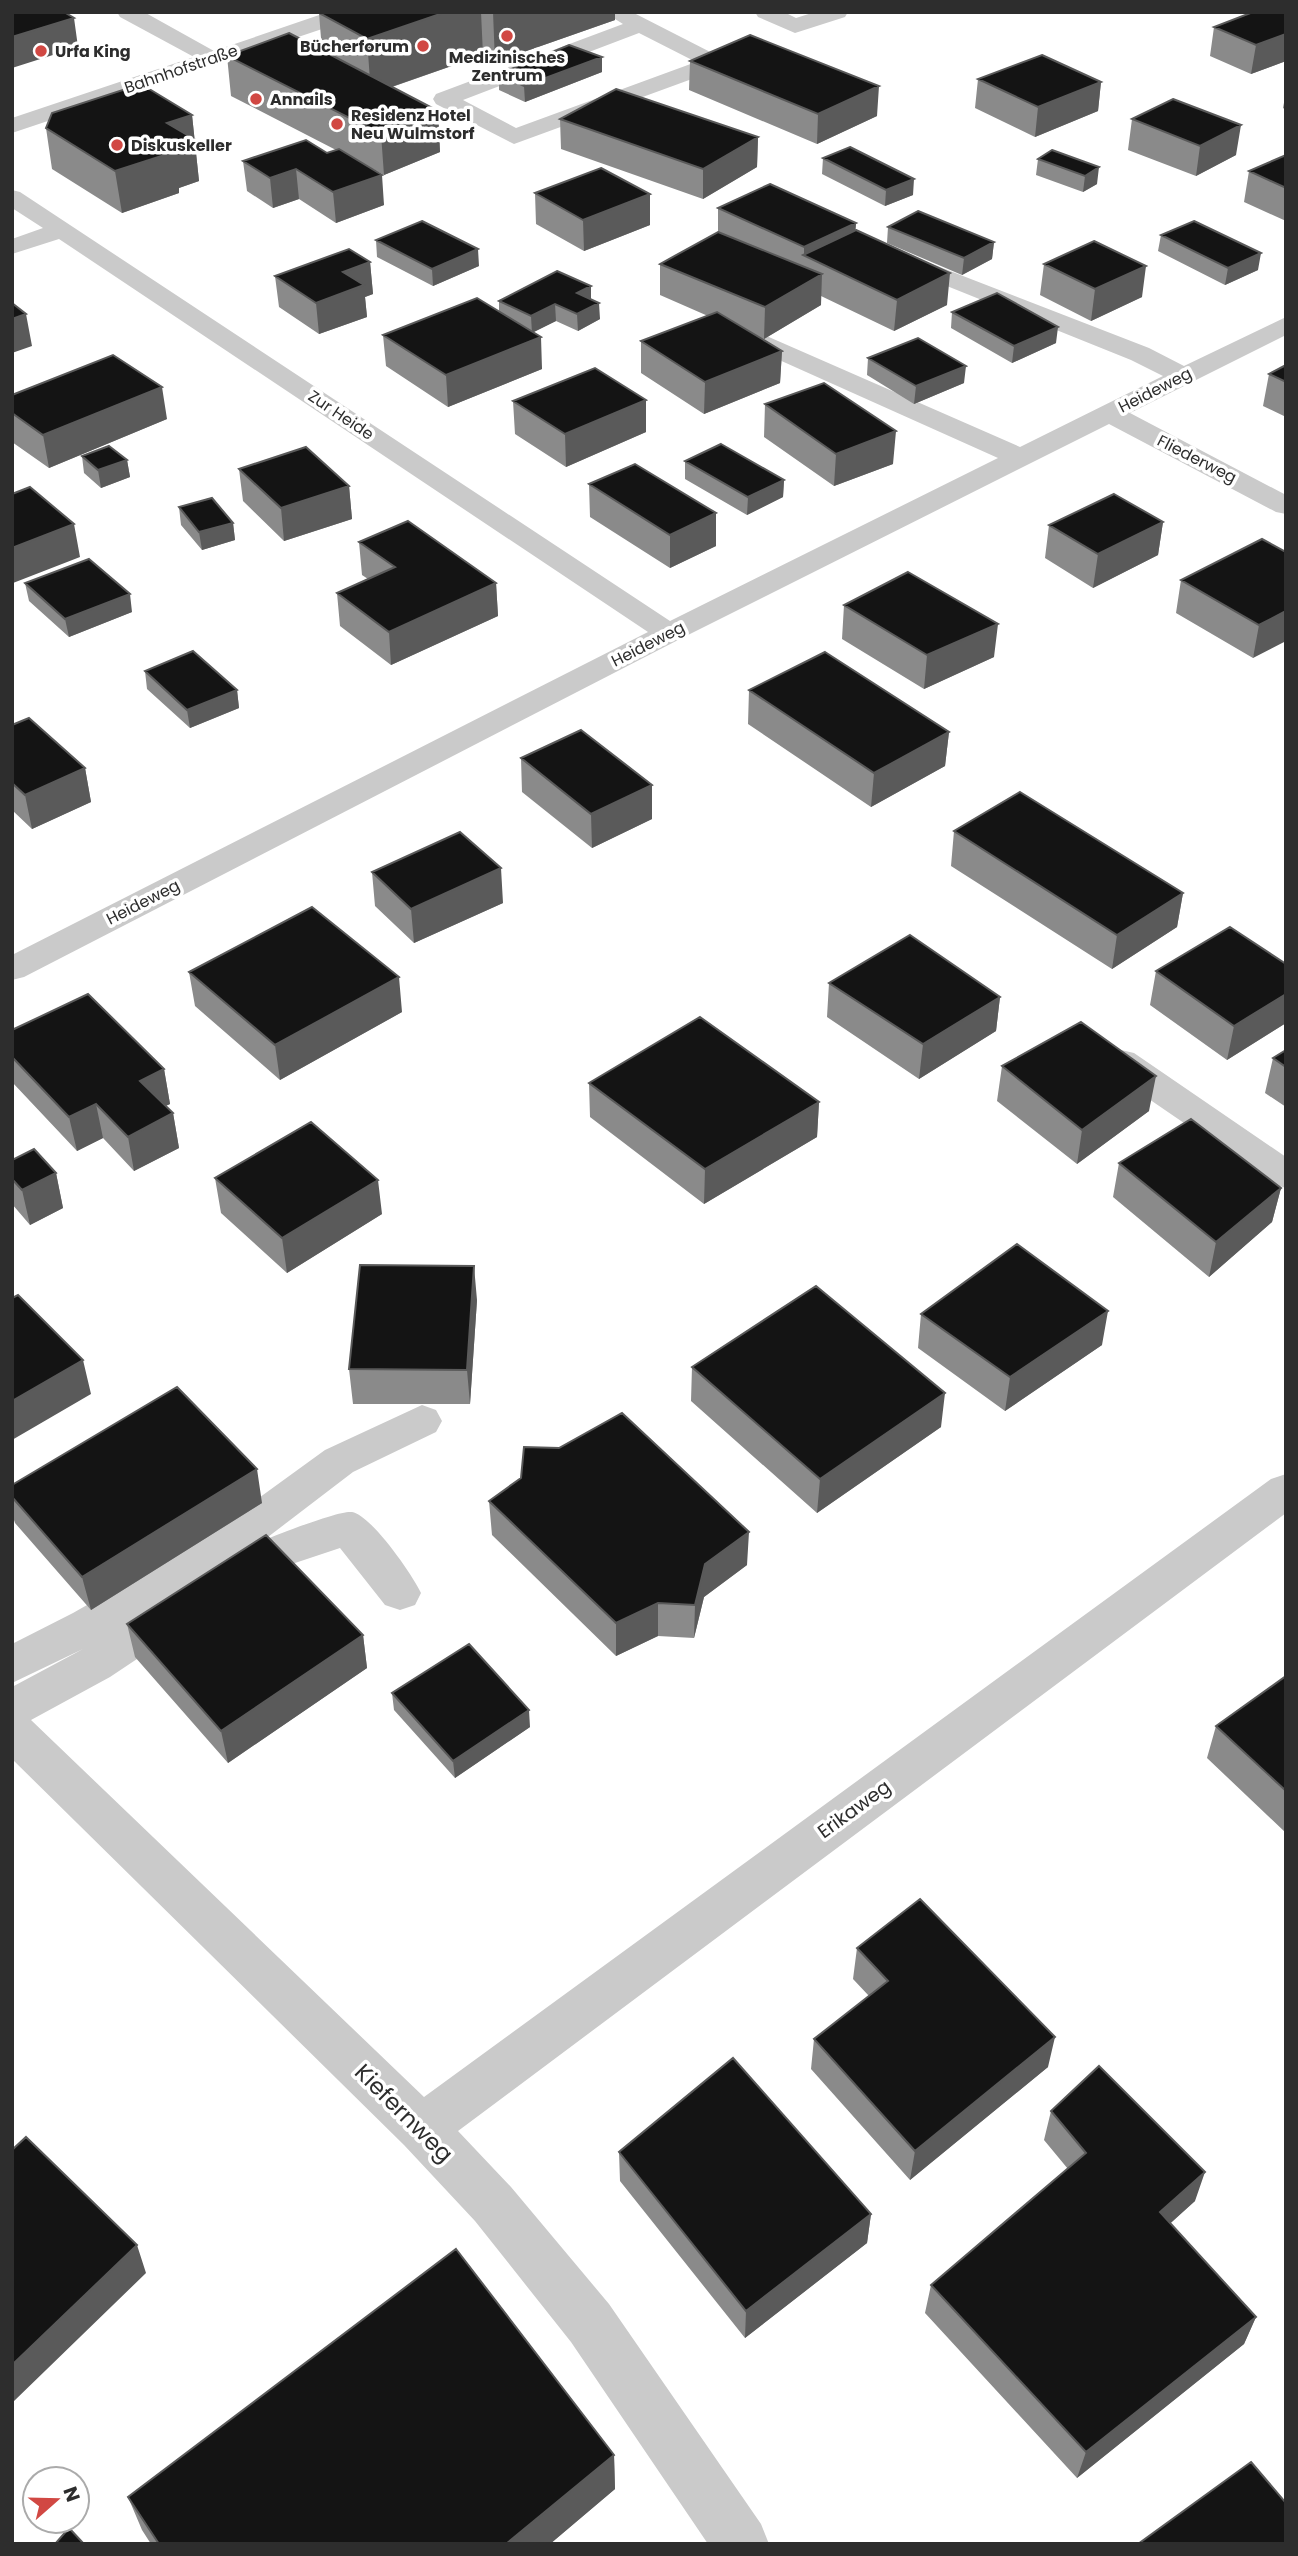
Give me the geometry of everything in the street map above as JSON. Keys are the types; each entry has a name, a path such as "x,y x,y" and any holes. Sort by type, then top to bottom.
{"street":[{"path":"128,12 213,59"},
{"name":"Bahnhofstraße","path":"12,126 351,12"},
{"path":"615,12 641,25 714,63 514,137 444,99 641,25"},
{"path":"765,12 795,26 837,12"},
{"name":"Zur Heide","path":"12,197 669,633"},
{"path":"12,247 62,230"},
{"path":"892,256 1128,349 1183,376"},
{"name":"Heideweg","path":"12,969 669,633 1286,325"},
{"path":"746,336 1021,458"},
{"name":"Fliederweg","path":"1109,414 1286,506"},
{"path":"1121,1062 1286,1175"},
{"path":"12,1664 88,1626 216,1552 339,1461 422,1421"},
{"name":"Erikaweg","path":"422,2128 1286,1490"},
{"path":"12,1707 96,1664 253,1560 349,1528 400,1593"},
{"name":"Kiefernweg","path":"12,1730 422,2128 494,2204 590,2323 741,2544"}],"building":[{"path":"12,12 64,12 74,18 12,37"},
{"path":"446,12 367,39 319,13"},
{"path":"1253,12 1286,12 1286,34 1256,45 1214,27"},
{"path":"289,33 438,111 381,134 227,56"},
{"path":"750,35 879,86 818,114 690,61"},
{"path":"569,45 602,57 524,86 499,74"},
{"path":"1042,55 1101,82 1038,107 978,79"},
{"path":"141,84 192,115 167,123 194,139 169,148 174,152 115,171 46,128 52,113"},
{"path":"616,89 758,137 703,169 560,119"},
{"path":"1173,99 1241,125 1200,146 1132,119"},
{"path":"306,140 327,153 339,149 382,175 333,192 296,169 270,178 243,161"},
{"path":"850,147 914,179 886,190 823,158"},
{"path":"1052,150 1099,167 1085,176 1038,159"},
{"path":"1286,155 1286,188 1249,171"},
{"path":"601,168 650,194 583,220 535,193"},
{"path":"770,184 856,223 804,247 718,208"},
{"path":"918,211 994,242 964,258 888,227"},
{"path":"422,221 478,249 432,269 376,240"},
{"path":"1194,221 1261,253 1228,268 1161,235"},
{"path":"856,230 950,273 897,300 803,255"},
{"path":"718,232 822,274 765,307 660,264"},
{"path":"1094,241 1146,266 1095,289 1044,264"},
{"path":"349,249 370,262 343,272 364,285 316,303 275,276"},
{"path":"557,271 591,286 577,293 599,303 577,314 555,304 531,316 499,301"},
{"path":"997,293 1058,327 1014,346 952,312"},
{"path":"477,298 541,337 446,375 383,335"},
{"path":"12,303 26,314 12,319"},
{"path":"717,312 782,351 705,382 641,341"},
{"path":"918,338 966,366 916,386 868,358"},
{"path":"113,355 162,387 43,435 12,413 12,395"},
{"path":"1286,365 1286,382 1269,374"},
{"path":"595,368 646,400 565,434 513,401"},
{"path":"824,383 896,431 836,454 765,404"},
{"path":"721,444 784,480 748,497 685,461"},
{"path":"109,446 127,460 98,470 82,456"},
{"path":"306,447 349,486 281,508 239,469"},
{"path":"635,464 716,513 670,535 589,484"},
{"path":"30,487 74,524 12,548 12,494"},
{"path":"1114,494 1163,522 1098,554 1049,525"},
{"path":"212,498 233,523 199,532 179,507"},
{"path":"408,521 496,583 389,632 337,593 395,567 359,542"},
{"path":"1262,539 1286,552 1286,611 1259,625 1181,580"},
{"path":"89,559 130,594 65,619 25,583"},
{"path":"908,572 998,624 927,655 844,605"},
{"path":"193,651 237,690 187,710 145,671"},
{"path":"825,652 949,732 874,773 749,690"},
{"path":"29,718 85,768 25,795 12,783 12,725"},
{"path":"581,730 652,785 591,814 521,758"},
{"path":"1020,792 1183,893 1117,935 954,831"},
{"path":"460,832 501,868 411,909 372,872"},
{"path":"312,907 399,977 275,1045 189,972"},
{"path":"1230,927 1286,964 1286,994 1234,1026 1156,971"},
{"path":"910,935 1000,997 923,1044 829,983"},
{"path":"88,994 164,1069 140,1081 173,1113 128,1137 96,1104 69,1117 12,1057 12,1030"},
{"path":"700,1017 819,1102 705,1169 589,1083"},
{"path":"1081,1022 1156,1076 1082,1130 1002,1066"},
{"path":"1286,1050 1286,1067 1273,1058"},
{"path":"1191,1119 1281,1188 1216,1242 1119,1163"},
{"path":"311,1122 378,1180 282,1238 215,1178"},
{"path":"34,1149 56,1173 22,1190 12,1179 12,1160"},
{"path":"1017,1244 1108,1311 1010,1377 921,1314"},
{"path":"360,1265 474,1266 467,1370 349,1369"},
{"path":"816,1286 945,1393 820,1479 692,1367"},
{"path":"18,1295 83,1360 12,1401 12,1298"},
{"path":"177,1387 257,1469 82,1577 12,1497 12,1485"},
{"path":"622,1413 749,1532 705,1564 695,1605 658,1603 616,1623 489,1501 521,1478 524,1447 559,1448"},
{"path":"266,1535 363,1635 221,1731 127,1624"},
{"path":"469,1644 529,1710 453,1761 392,1693"},
{"path":"1286,1676 1286,1791 1216,1726"},
{"path":"920,1899 1055,2037 915,2151 814,2039 888,1981 857,1948"},
{"path":"733,2058 871,2214 746,2311 619,2152"},
{"path":"1099,2066 1205,2172 1160,2212 1256,2317 1086,2452 931,2285 1086,2153 1051,2111"},
{"path":"26,2137 137,2245 12,2365 12,2150"},
{"path":"456,2249 614,2455 506,2544 159,2544 128,2497"},
{"path":"1251,2462 1286,2503 1286,2544 1138,2544"},
{"path":"63,2535 76,2535 84,2544 55,2544"}],"place":[{"name":"Medizinisches Zentrum","path":"507,36"},
{"name":"Bücherforum","path":"423,46"},
{"name":"Urfa King","path":"41,51"},
{"name":"Annails","path":"256,99"},
{"name":"Residenz Hotel Neu Wulmstorf","path":"337,124"},
{"name":"Diskuskeller","path":"117,145"}]}
